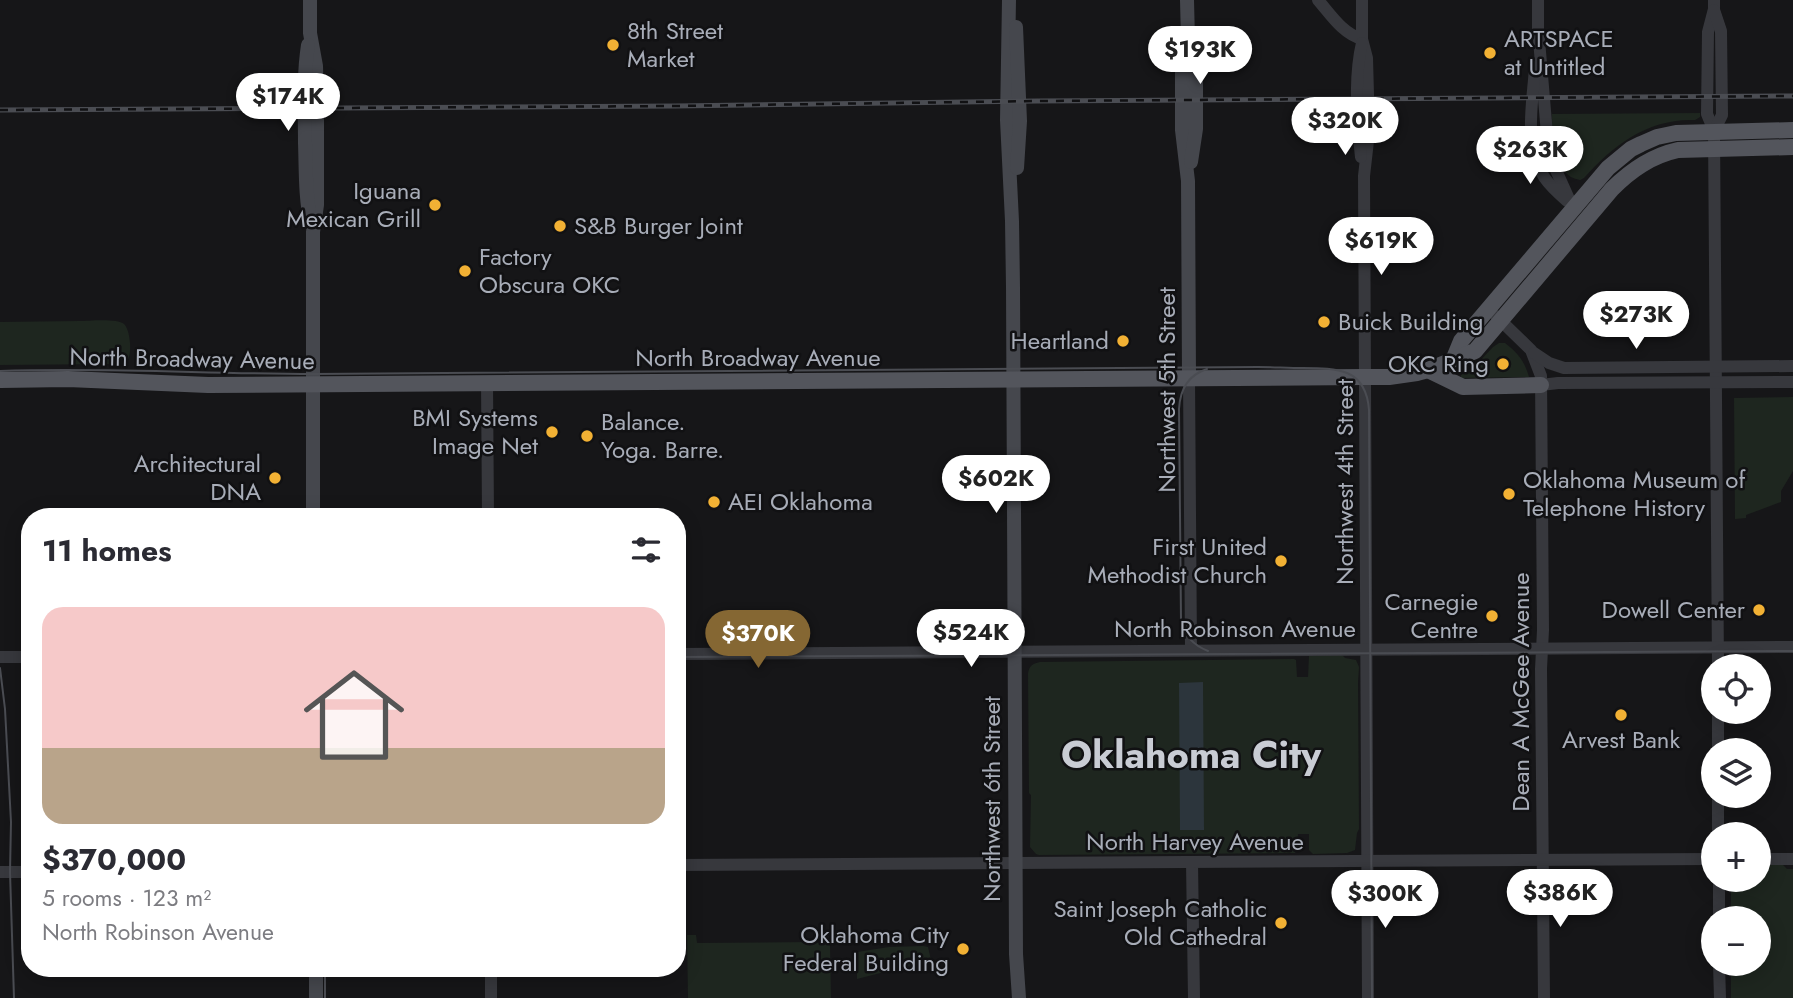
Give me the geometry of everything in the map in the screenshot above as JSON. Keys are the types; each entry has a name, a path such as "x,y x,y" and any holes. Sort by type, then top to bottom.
{"main road":[{"path":"310,0 310,33 316,66 317,102 317,205 313,232 313,508"},
{"name":"Northwest 6th Street","path":"1012,0 1019,66 1014,121 1012,221 1015,864 1019,998"},
{"path":"1187,0 1188,40 1196,74 1196,130 1188,180"},
{"name":"Northwest 5th Street","path":"1188,40 1182,73 1182,130 1188,180 1189,378"},
{"path":"1454,358 1461,341 1573,208 1608,168 1631,149 1657,137 1676,133 1793,130"},
{"name":"North Broadway Avenue","path":"0,380 68,379 208,385 1407,375 1428,370 1475,351 1585,219 1621,180 1648,160 1678,150 1793,147"},
{"path":"1428,370 1464,387 1541,386"},
{"path":"316,977 316,998"}],"street":[{"path":"1318,0 1345,30 1354,37 1363,39"},
{"name":"Northwest 4th Street","path":"1362,0 1369,132 1364,176 1368,998"},
{"path":"1538,0 1532,115 1535,157 1549,184 1585,219"},
{"path":"1714,5 1721,31 1722,114 1714,131 1718,654"},
{"path":"1538,28 1548,146 1573,208"},
{"name":"Dean A McGee Avenue","path":"1485,313 1531,351 1541,376 1544,998"},
{"name":"Dean A McGee Avenue","path":"1498,324 1528,361 1533,377 1541,386"},
{"path":"1531,351 1549,363 1564,368 1793,366"},
{"name":"Northwest 5th Street","path":"1189,378 1191,649"},
{"path":"487,382 488,508"},
{"path":"1541,386 1558,383 1793,382"},
{"name":"North Robinson Avenue","path":"686,654 1793,647"},
{"path":"0,657 21,657"},
{"name":"North Harvey Avenue","path":"686,865 1701,859"},
{"path":"1771,859 1793,859"},
{"path":"1192,862 1194,998"},
{"path":"0,872 21,872"},
{"path":"1719,976 1720,998"},
{"path":"491,977 491,998"}],"shaded area":[{"path":"1700,113 1700,117 1695,120 1662,124 1633,136 1580,180 1571,177 1559,163 1552,114"},
{"path":"109,320 124,324 128,331 130,353 124,363 0,365 0,322"},
{"path":"1499,343 1505,343 1517,354 1529,377 1461,378 1461,375"},
{"path":"1793,397 1793,471 1781,491 1781,502 1746,515 1746,518 1735,519 1734,398"},
{"path":"1341,654 1345,658 1356,660 1359,667 1359,829 1355,850 1347,853 1313,854 1309,850 1309,834 1298,834 1295,853 1039,855 1030,847 1028,674 1033,665 1040,662 1294,659 1297,677 1308,677 1309,656"},
{"path":"1203,682 1204,830 1180,830 1179,683"},
{"path":"1771,865 1783,865 1787,869 1793,869 1793,998 1731,998 1731,976 1771,976 1771,906 1731,906 1731,892 1771,892"},
{"path":"687,935 696,935 697,943 830,944 831,998 688,998"},
{"path":"928,947 931,960 857,979 857,952"}],"tram line":[{"path":"0,371 313,374 1258,367 1327,369 1348,373 1362,386 1369,410 1372,998"},
{"path":"1207,369 1186,384 1179,409 1181,621 1190,639 1208,651"},
{"path":"686,657 1793,651"},
{"path":"0,668 11,822 14,998"},
{"path":"325,977 325,998"}],"railway":[{"path":"0,110 1793,96"}],"place":[{"name":"8th Street Market","path":"613,45"},
{"name":"ARTSPACE at Untitled","path":"1490,53"},
{"name":"Iguana Mexican Grill","path":"435,205"},
{"name":"S&B Burger Joint","path":"560,226"},
{"name":"Factory Obscura OKC","path":"465,271"},
{"name":"Buick Building","path":"1324,322"},
{"name":"Heartland","path":"1123,341"},
{"name":"OKC Ring","path":"1503,364"},
{"name":"BMI Systems Image Net","path":"552,432"},
{"name":"Balance. Yoga. Barre.","path":"587,436"},
{"name":"Architectural DNA","path":"275,478"},
{"name":"Oklahoma Museum of Telephone History","path":"1509,494"},
{"name":"AEI Oklahoma","path":"714,502"},
{"name":"First United Methodist Church","path":"1281,561"},
{"name":"Dowell Center","path":"1759,610"},
{"name":"Carnegie Centre","path":"1492,616"},
{"name":"Arvest Bank","path":"1621,715"},
{"name":"Saint Joseph Catholic Old Cathedral","path":"1281,923"},
{"name":"Oklahoma City Federal Building","path":"963,949"}],"district":[{"name":"Oklahoma City","path":"1191,755"}]}
